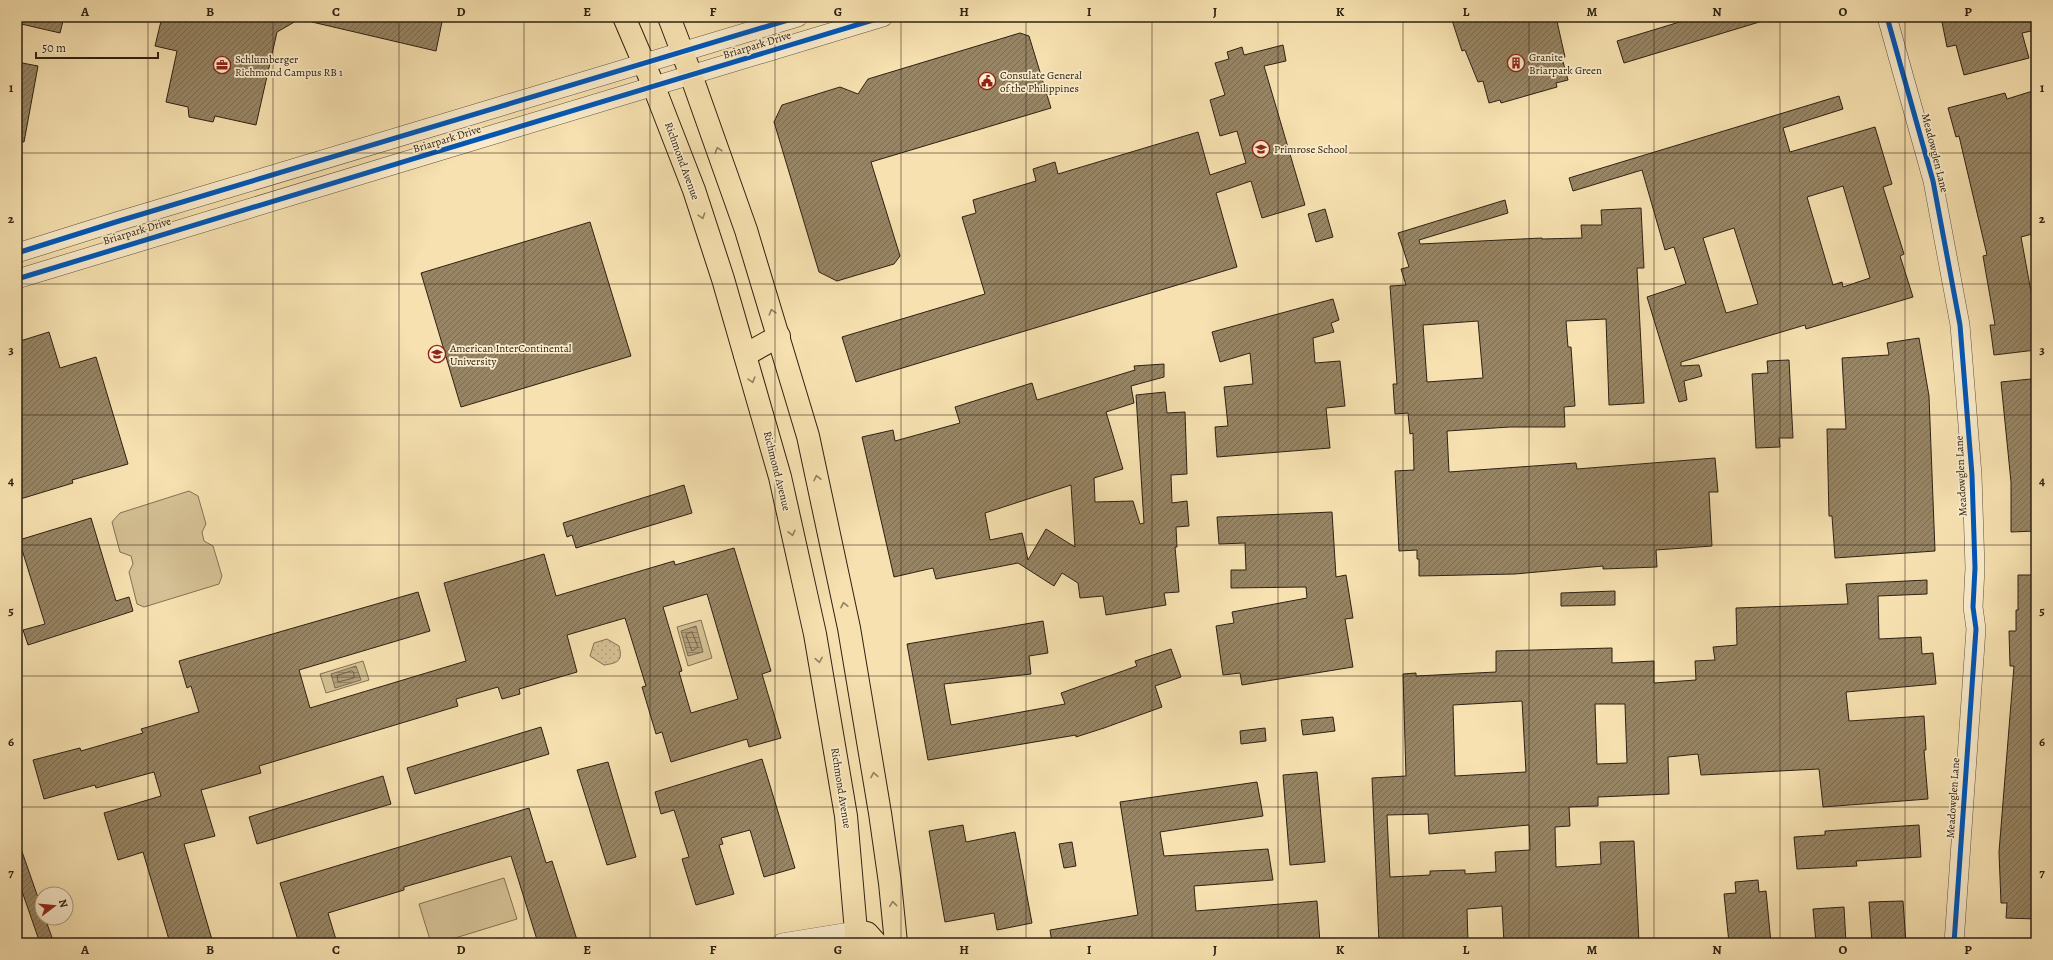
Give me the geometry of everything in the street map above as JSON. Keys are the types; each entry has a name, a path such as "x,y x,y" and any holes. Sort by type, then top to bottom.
{"main road":[{"name":"Richmond Avenue","path":"624,17 654,87 694,190 745,355 780,477 815,634 846,816 857,937"},
{"path":"669,17 683,52 746,230 808,436 849,628 881,821 896,943"},
{"path":"745,355 779,336"},
{"path":"815,634 849,628"},
{"path":"857,937 867,933 876,943"}],"street":[{"name":"Briarpark Drive","path":"17,253 127,218 798,17"},
{"name":"Briarpark Drive","path":"17,279 127,244 883,17"},
{"name":"Meadowglen Lane","path":"1887,17 1933,181 1960,325 1972,475 1975,568 1973,607 1976,629 1954,943"},
{"path":"782,943 857,937"}],"shaded area":[{"path":"189,491 198,496 206,524 202,532 204,541 213,546 222,576 219,584 144,607 137,604 129,572 133,564 131,556 120,552 112,522 120,513"},
{"path":"701,620 712,658 688,666 677,627"},
{"path":"607,639 619,646 620,658 616,662 604,665 590,656 594,643"},
{"path":"363,661 369,680 326,693 320,674"},
{"path":"504,878 517,919 439,943 431,943 419,904"}],"water":[{"path":"696,626 703,652 688,656 681,631"},
{"path":"356,666 361,680 335,688 331,674"}],"building":[{"path":"17,17 64,17 60,33 17,23"},
{"name":"Schlumberger Richmond Campus RB 1","path":"162,17 303,17 277,32 256,125 215,116 213,122 189,117 188,107 166,102 177,51 155,46"},
{"path":"313,17 443,17 436,51 312,22"},
{"name":"Granite Briarpark Green","path":"1451,17 1556,17 1565,57 1562,58 1568,80 1556,83 1557,87 1501,103 1500,100 1489,103 1483,81 1478,82 1465,50 1462,51"},
{"path":"1696,17 1765,17 1766,20 1624,63 1617,41"},
{"path":"1941,17 2036,17 2036,30 2022,33 2029,58 1964,75 1956,45 1947,47"},
{"path":"1020,33 1029,36 1051,108 871,162 900,256 894,264 837,281 819,272 774,122 782,105 840,87 858,94 868,79"},
{"path":"1283,45 1286,61 1264,66 1305,205 1262,218 1251,181 1216,193 1237,267 856,382 842,337 985,294 962,217 976,213 973,200 1036,181 1033,169 1055,162 1058,174 1198,132 1210,175 1246,163 1237,131 1220,136 1210,100 1225,95 1215,63 1229,59 1227,52 1242,47 1244,55"},
{"path":"17,62 38,66 24,142 17,141"},
{"path":"2036,90 2036,233 2021,237 2036,319 2036,350 1994,355 1990,325 1995,325 1983,256 1987,255 1959,136 1956,137 1948,108 2005,93 2007,99"},
{"path":"1839,96 1843,109 1783,128 1790,152 1875,127 1892,184 1883,187 1904,254 1900,256 1913,297 1806,329 1805,325 1681,362 1681,366 1699,365 1702,376 1684,381 1687,400 1679,402 1647,297 1686,284 1674,247 1665,250 1642,170 1573,191 1569,178","holes":["1843,186 1870,278 1843,287 1842,282 1833,285 1807,197","1734,228 1758,304 1726,313 1703,238"]},
{"path":"1505,200 1508,213 1419,240 1420,244 1542,238 1582,238 1581,225 1602,225 1601,210 1641,208 1644,268 1637,268 1644,403 1609,405 1606,319 1566,321 1568,347 1571,347 1575,406 1564,407 1565,427 1510,427 1447,431 1449,472 1576,463 1577,469 1715,458 1718,492 1709,492 1712,546 1656,550 1657,567 1603,569 1603,566 1515,574 1419,576 1419,559 1417,559 1417,550 1399,551 1395,471 1414,470 1413,433 1410,434 1408,413 1395,414 1393,384 1397,384 1390,286 1406,285 1401,269 1409,267 1398,233","holes":["1478,321 1483,378 1427,382 1423,325"]},
{"path":"1325,209 1333,237 1316,242 1308,214"},
{"path":"590,222 631,356 461,407 421,273"},
{"path":"1333,299 1339,320 1331,323 1334,332 1313,338 1315,363 1340,361 1345,406 1326,408 1330,448 1217,457 1215,427 1228,426 1224,387 1253,384 1250,353 1220,362 1212,332"},
{"path":"49,332 60,368 96,357 128,464 72,480 73,483 17,500 17,342"},
{"path":"1919,338 1929,396 1935,551 1835,558 1832,516 1829,516 1827,429 1846,429 1842,358 1889,355 1887,343"},
{"path":"1789,360 1793,438 1779,438 1780,447 1756,448 1752,374 1768,373 1767,361"},
{"path":"1164,364 1164,377 1131,386 1134,403 1106,412 1123,469 1094,478 1095,502 1133,501 1140,524 1144,523 1136,395 1165,392 1167,413 1185,412 1187,474 1171,475 1172,503 1187,501 1189,526 1176,527 1177,547 1175,547 1179,592 1164,593 1166,605 1106,615 1103,596 1080,598 1078,583 1062,573 1054,586 1018,563 936,579 933,568 894,577 862,437 893,430 895,441 960,423 955,407 1032,383 1037,400 1135,370 1134,366","holes":["1071,485 1075,547 1046,529 1028,560 1022,533 990,540 985,513"]},
{"path":"2031,379 2036,426 2036,531 2011,532 2011,482 2001,382"},
{"path":"684,485 692,513 576,548 572,535 567,537 563,523"},
{"path":"1332,512 1336,577 1346,575 1353,618 1345,619 1353,667 1242,685 1240,673 1223,675 1216,626 1234,623 1232,612 1307,598 1306,587 1231,588 1231,570 1246,570 1245,543 1219,544 1217,517"},
{"path":"91,518 116,601 129,597 133,611 28,645 23,630 45,624 19,540"},
{"path":"734,548 771,671 762,674 781,738 749,747 747,739 671,762 662,732 656,734 642,687 646,686 625,618 567,635 577,672 519,689 520,694 502,699 498,687 456,699 458,706 259,766 261,773 201,790 215,836 184,844 213,943 170,943 143,852 118,860 104,813 161,796 154,772 96,788 95,785 44,799 33,760 80,748 81,751 143,733 141,729 199,712 191,686 187,688 179,661 418,592 430,631 299,670 310,708 466,661 444,583 544,554 556,596 674,561 675,565","holes":["707,594 738,699 691,713 679,672 682,671 663,607"]},
{"path":"2018,575 2036,575 2036,833 2033,868 2036,868 2036,919 2006,918 2007,903 2001,903 1999,852 2014,666 2010,666 2009,631 2016,631 2016,610 2018,610"},
{"path":"1927,580 1927,594 1878,596 1879,639 1921,637 1922,654 1933,653 1936,684 1846,692 1849,721 1924,716 1926,750 1924,750 1928,799 1823,807 1819,769 1701,775 1698,754 1668,757 1669,794 1598,797 1598,806 1569,807 1570,826 1555,827 1556,867 1601,864 1600,842 1634,841 1639,943 1504,943 1502,906 1467,909 1468,943 1379,943 1372,778 1406,776 1403,674 1416,673 1416,676 1496,672 1496,651 1612,648 1612,663 1654,661 1654,683 1696,680 1695,661 1715,660 1713,647 1737,645 1736,608 1848,604 1846,584","holes":["1522,701 1526,772 1455,776 1453,705","1595,704 1625,704 1627,763 1597,764","1428,814 1429,834 1529,825 1530,850 1495,852 1496,872 1465,874 1465,870 1430,871 1430,875 1390,877 1387,815"]},
{"path":"1615,591 1615,605 1561,606 1561,593"},
{"path":"1043,621 1048,653 1029,656 1031,674 944,684 951,725 1065,704 1061,693 1137,666 1135,661 1171,649 1181,677 1155,686 1162,707 1104,728 1076,737 1076,735 928,760 907,644"},
{"path":"1333,717 1335,731 1303,735 1301,720"},
{"path":"541,727 549,754 415,794 407,768"},
{"path":"1265,728 1266,741 1241,744 1240,731"},
{"path":"762,759 795,868 764,877 750,830 721,838 723,844 719,845 734,894 696,905 682,859 689,857 674,810 661,814 655,792"},
{"path":"608,762 636,857 607,865 577,770"},
{"path":"1317,772 1325,862 1290,865 1283,775"},
{"path":"383,776 391,804 257,844 249,817"},
{"path":"1257,782 1263,816 1160,832 1164,856 1268,849 1273,880 1194,886 1196,911 1317,901 1320,943 1052,943 1050,930 1138,915 1120,802"},
{"path":"529,808 546,863 552,861 578,943 538,943 511,856 404,887 404,890 328,913 337,943 299,943 280,883"},
{"path":"963,825 966,842 1015,832 1032,923 997,930 994,913 945,922 929,831"},
{"path":"1919,825 1921,857 1856,861 1857,866 1797,869 1794,837 1825,835 1825,831"},
{"path":"1072,842 1076,866 1064,868 1059,844"},
{"path":"17,843 19,843 34,886 34,926 17,877"},
{"path":"1758,880 1759,892 1766,891 1771,943 1729,943 1724,894 1736,893 1735,882"},
{"path":"1903,901 1906,943 1872,943 1869,902"},
{"path":"1844,907 1846,943 1816,943 1813,909"},
{"path":"34,926 48,926 54,943 40,943"}],"cycle path":[{"path":"17,253 798,17"},
{"path":"17,279 883,17"},
{"path":"1887,17 1933,181 1960,325 1972,475 1975,568 1973,607 1976,629 1954,943"}],"place":[{"name":"Granite Briarpark Green","path":"1516,63"},
{"name":"Schlumberger Richmond Campus RB 1","path":"222,65"},
{"name":"Consulate General of the Philippines","path":"987,81"},
{"name":"Primrose School","path":"1261,149"},
{"name":"American InterContinental University","path":"437,354"}]}
